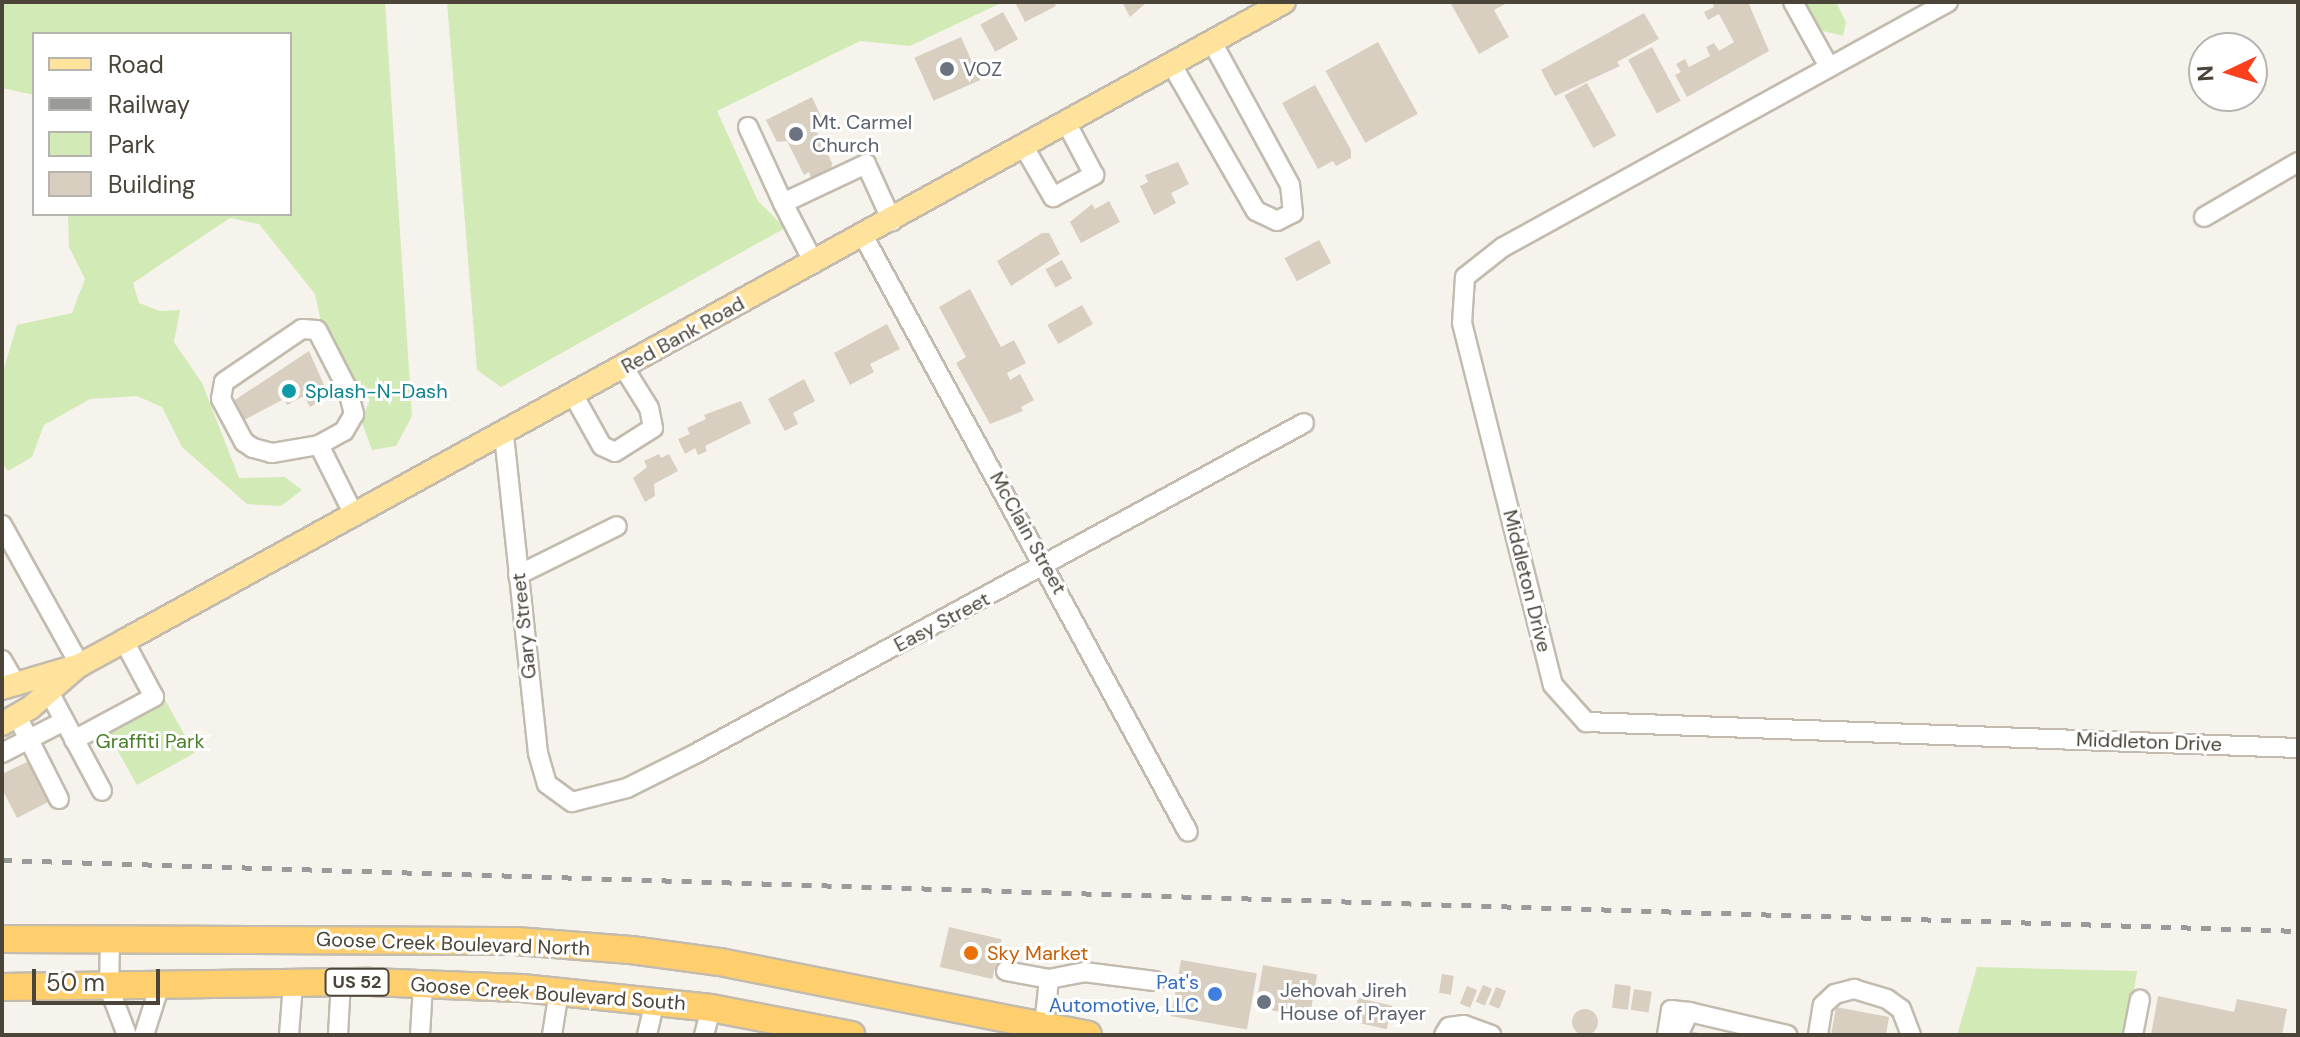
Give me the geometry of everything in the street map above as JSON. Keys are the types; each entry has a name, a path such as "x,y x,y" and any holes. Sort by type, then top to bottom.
{"highway":[{"name":"Goose Creek Boulevard North","path":"2,939 516,941 631,950 720,962 1088,1035"},
{"name":"Goose Creek Boulevard South","path":"2,987 159,988 341,982 559,991 711,1008 851,1035"}],"main road":[{"name":"Red Bank Road","path":"9,720 80,665 864,237 1284,2"},
{"name":"Red Bank Road","path":"8,685 80,665"}],"street":[{"path":"1793,2 1829,67"},
{"name":"Middleton Drive","path":"1948,2 1503,247 1465,277 1462,323 1553,685 1586,722 2298,748"},
{"path":"1172,65 1256,211 1277,221 1293,213 1290,185 1212,42"},
{"path":"1024,147 1053,197 1094,175 1067,124"},
{"path":"748,127 814,263"},
{"path":"2204,217 2298,162"},
{"path":"783,203 866,164 892,221"},
{"name":"McClain Street","path":"864,237 1046,566 1188,832"},
{"path":"302,329 317,330 348,390 354,414 344,431 319,445 272,453 253,448 244,442 221,399 224,382 302,329"},
{"path":"574,396 602,446 615,452 653,428 649,408 624,368"},
{"name":"Easy Street","path":"572,802 627,788 1046,566 1304,423"},
{"name":"Gary Street","path":"504,435 538,753 547,784 572,802"},
{"path":"319,445 355,517"},
{"path":"2,525 80,665"},
{"path":"518,575 617,526"},
{"path":"74,740 154,697 124,641"},
{"path":"2,660 8,685"},
{"path":"49,692 102,791"},
{"path":"9,720 29,739 59,799"},
{"path":"2,753 64,721"},
{"path":"110,940 109,988 127,1035"},
{"path":"1006,971 1049,979 1084,972 1154,981"},
{"path":"1044,1026 1049,979"},
{"path":"338,1035 341,982"},
{"path":"289,1035 293,984"},
{"path":"420,1035 423,984"},
{"path":"144,1035 159,988"},
{"path":"1818,1035 1823,1005 1835,994 1854,989 1887,999 1901,1009 1911,1035"},
{"path":"552,1035 559,991"},
{"path":"647,1035 655,1000"},
{"path":"2133,1035 2140,1000"},
{"path":"704,1035 711,1008"},
{"path":"1444,1035 1449,1027 1464,1025 1491,1035"},
{"path":"1700,1025 1787,1035"}],"green space":[{"path":"2,2 385,2 412,416 396,446 372,450 361,420 370,400 325,341 315,294 259,224 230,218 133,283 139,303 160,311 180,310 174,342 202,383 239,478 285,477 302,490 281,506 247,504 182,447 162,407 137,396 90,399 44,425 32,457 8,471 2,463 2,375 17,325 72,313 85,279 69,247 68,216 292,216 292,32 32,32 32,95 2,88"},
{"path":"447,2 1003,2 910,46 860,41 717,111 758,201 785,228 501,387 477,370"},
{"path":"1802,2 1836,2 1846,22 1843,36 1819,30"},
{"name":"Graffiti Park","path":"164,698 195,753 137,785 106,730"},
{"path":"1977,967 2137,971 2127,1035 1957,1035"}],"building":[{"path":"1015,2 1054,2 1056,6 1025,22"},
{"path":"1122,2 1147,2 1130,17"},
{"path":"1450,2 1509,2 1494,10 1509,37 1479,54"},
{"path":"1712,2 1748,2 1769,51 1687,97 1675,75 1681,72 1676,64 1685,59 1689,67 1710,56 1706,47 1714,43 1719,51 1734,42 1719,14 1708,20 1704,12 1714,7"},
{"path":"1003,12 1018,39 995,52 980,25"},
{"path":"1644,13 1659,39 1617,62 1620,66 1555,96 1541,70"},
{"name":"VOZ","path":"961,37 980,80 934,101 914,58"},
{"path":"1378,42 1418,114 1365,143 1326,71"},
{"path":"1652,47 1681,101 1657,114 1628,60"},
{"path":"1587,83 1616,135 1593,148 1564,96"},
{"path":"1315,85 1351,150 1351,158 1336,166 1333,161 1318,169 1282,103"},
{"name":"Mt. Carmel Church","path":"812,97 823,121 816,130 832,163 831,169 811,179 809,172 804,175 787,141 777,142 766,120"},
{"path":"1178,162 1189,184 1171,193 1176,203 1154,215 1140,186 1148,182 1145,175"},
{"path":"1109,201 1120,222 1081,243 1070,222 1092,204 1095,209"},
{"path":"1042,233 1049,233 1060,254 1011,286 997,261"},
{"path":"1319,240 1331,263 1297,281 1285,258"},
{"path":"1062,260 1072,278 1056,288 1045,269"},
{"path":"970,289 1001,347 1014,340 1026,363 1007,373 1010,380 1020,374 1034,400 1021,407 1023,411 990,424 956,363 966,357 939,307"},
{"path":"1082,305 1093,324 1058,344 1047,325"},
{"path":"887,324 900,349 870,364 874,372 850,385 834,353"},
{"name":"Splash-N-Dash","path":"309,351 329,396 310,407 304,396 287,405 284,399 242,421 232,402"},
{"path":"804,379 815,401 793,413 798,424 785,431 768,399"},
{"path":"741,401 751,423 705,446 707,451 698,455 695,448 685,454 678,439 690,434 687,428 706,419 704,415"},
{"path":"659,454 661,458 669,454 678,471 654,484 655,496 645,502 633,478 647,467 644,461"},
{"path":"29,761 50,801 17,818 2,789 2,774"},
{"name":"Sky Market","path":"949,927 1002,939 992,979 940,967"},
{"name":"Pat's Automotive, LLC","path":"1181,960 1257,973 1247,1030 1171,1016"},
{"path":"1263,965 1317,975 1310,1017 1256,1007"},
{"path":"1442,974 1454,976 1451,995 1439,993"},
{"path":"1615,984 1631,986 1628,1010 1612,1008"},
{"path":"1483,985 1492,989 1485,1006 1476,1001"},
{"path":"1467,986 1477,990 1470,1008 1460,1004"},
{"path":"1496,987 1506,991 1499,1009 1489,1005"},
{"path":"1634,989 1652,992 1648,1013 1631,1010"},
{"path":"2158,996 2234,1012 2237,999 2287,1009 2282,1035 2151,1035"},
{"path":"1358,998 1392,1006 1387,1029 1353,1021"},
{"path":"1836,1007 1889,1017 1886,1035 1831,1035"},
{"path":"1585,1009 1594,1013 1598,1022 1594,1031 1585,1035 1576,1031 1572,1022 1576,1013"}],"tunnel":[{"path":"1690,1035 1691,1031"}],"railway":[{"path":"2,860 2298,931"}],"place":[{"name":"VOZ","path":"947,69"},
{"name":"Mt. Carmel Church","path":"796,134"},
{"name":"Splash-N-Dash","path":"289,391"},
{"name":"Sky Market","path":"971,953"},
{"name":"Pat's Automotive, LLC","path":"1215,994"},
{"name":"Jehovah Jireh House of Prayer","path":"1264,1002"}]}
